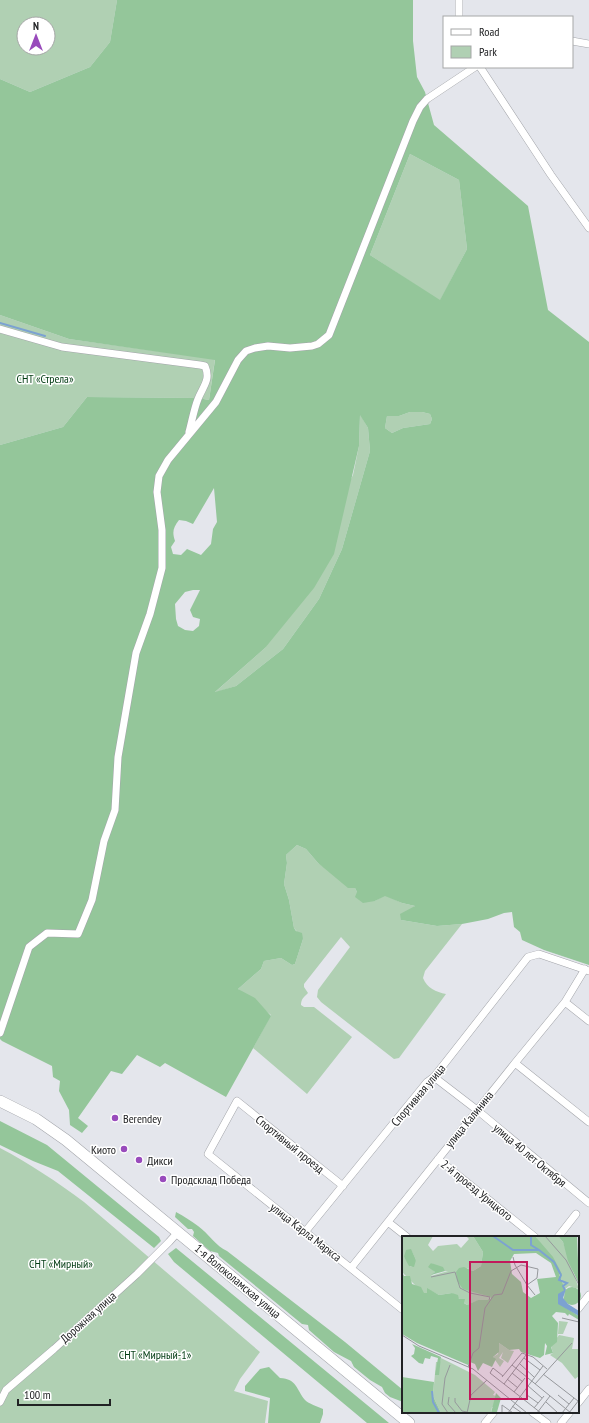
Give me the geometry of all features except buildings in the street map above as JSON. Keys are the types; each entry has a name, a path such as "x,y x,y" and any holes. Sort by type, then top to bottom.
{"main road":[{"path":"0,1101 36,1119 65,1142"},
{"path":"0,1109 65,1142"},
{"name":"1-я Волоколамская улица","path":"65,1142 399,1423"},
{"name":"1-я Волоколамская улица","path":"176,1234 410,1423"}],"street":[{"path":"459,0 459,16"},
{"path":"573,41 589,44"},
{"path":"0,1033 29,947 47,933 78,934 92,900 104,841 115,810 118,757 136,653 150,614 162,568 162,530 157,492 159,476 168,460 179,449 189,434 216,402 238,360 246,351 268,346 290,348 312,346 318,344 329,335 413,121 420,107 427,99 474,68"},
{"path":"481,68 551,175 589,228"},
{"path":"0,329 62,347 205,366 208,373 206,385 198,398 189,434"},
{"name":"Спортивная улица","path":"305,1232 427,1082 434,1077 528,957 540,954 568,962 587,970"},
{"name":"улица Калинина","path":"351,1268 565,1002 587,970"},
{"path":"565,1002 589,1022"},
{"path":"515,1063 589,1122"},
{"name":"улица 40 лет Октября","path":"434,1077 477,1110 589,1203"},
{"name":"Спортивный проезд","path":"208,1154 237,1101 343,1186"},
{"name":"улица Карла Маркса","path":"208,1154 402,1309"},
{"name":"2-й проезд Урицкого","path":"438,1159 534,1236"},
{"path":"559,1236 576,1214"},
{"path":"388,1222 406,1236"},
{"name":"Дорожная улица","path":"0,1402 6,1390 137,1274 176,1234"},
{"path":"579,1308 589,1295"},
{"path":"579,1401 589,1389"},
{"path":"485,1423 493,1413"},
{"path":"533,1413 547,1423"},
{"path":"561,1423 569,1413"}],"green space":[{"path":"0,0 117,0 110,42 90,67 30,92 0,79"},
{"path":"117,0 413,0 413,41 417,77 425,92 434,125 528,206 548,310 589,342 589,965 544,950 522,940 520,932 514,927 512,912 504,913 488,919 462,924 437,926 401,920 400,914 415,906 402,903 385,896 375,901 363,903 355,897 357,892 355,888 348,888 318,863 306,849 297,845 286,855 287,863 284,884 289,900 294,928 296,931 302,933 303,939 295,964 292,965 281,958 264,961 261,969 238,989 255,998 271,1016 226,1097 165,1063 160,1067 137,1055 122,1074 111,1071 78,1118 88,1126 82,1133 70,1125 69,1110 59,1091 60,1081 53,1077 52,1066 0,1039 0,445 63,427 87,397 198,398 209,400 215,360 69,339 0,315 0,79 30,92 90,67 110,42","holes":["410,154 459,180 467,249 440,300 370,255","410,412 422,412 430,414 432,419 430,424 403,428 392,433 385,428 387,416 399,416","360,415 368,428 370,451 342,549 319,599 283,649 236,686 215,692 265,648 314,588 334,554 359,446","214,488 217,522 213,529 211,544 201,555 187,549 181,555 173,554 171,547 175,541 174,528 177,523 179,520 193,524","200,590 190,610 193,617 200,619 199,626 193,631 185,630 178,626 175,604 185,592"]},
{"path":"410,154 459,180 467,249 440,301 370,255"},
{"name":"СНТ «Стрела»","path":"0,315 69,339 215,359 209,400 198,398 87,397 63,427 0,445"},
{"path":"410,412 430,414 432,419 430,424 403,428 392,433 385,428 387,416 399,416"},
{"path":"360,414 368,428 370,451 342,549 319,599 283,649 236,686 214,693 265,648 353,475 359,446"},
{"path":"297,845 306,849 318,863 355,888 357,892 375,901 385,895 402,903 415,906 401,920 437,926 462,924 425,971 423,978 432,989 446,994 399,1058 394,1059 321,1002 317,997 318,990 350,947 341,937 304,984 304,987 308,993 302,1000 301,1005 304,1007 314,1007 352,1037 307,1094 253,1048 271,1015 238,989 261,969 264,961 281,958 292,965 295,964 303,939 294,928 289,900 284,884 287,863 286,855"},
{"path":"0,1121 47,1145 159,1237 161,1241 154,1248 58,1171 0,1145"},
{"path":"0,1148 43,1173 84,1202 260,1352 240,1379 234,1391 268,1401 265,1423 0,1423"},
{"path":"176,1212 198,1226 223,1249 345,1342 402,1389 402,1402 390,1397 385,1393 382,1387 370,1380 354,1367 351,1361 334,1352 309,1330 308,1325 302,1324 219,1256 218,1253 210,1251 193,1236 194,1232 192,1229 188,1229 175,1217"},
{"path":"176,1248 389,1423 367,1423 174,1262 168,1254"},
{"path":"269,1367 280,1378 293,1382 305,1400 323,1409 320,1423 268,1423 270,1398 245,1391 245,1386 260,1369"}],"waterway":[{"path":"0,323 45,336"}],"place":[{"name":"Berendey","path":"115,1118"},
{"name":"Киото","path":"124,1149"},
{"name":"Дикси","path":"139,1160"},
{"name":"Продсклад Победа","path":"163,1179"}],"park label":[{"name":"СНТ «Мирный»","path":"61,1263"},
{"name":"СНТ «Мирный-1»","path":"155,1354"}]}
